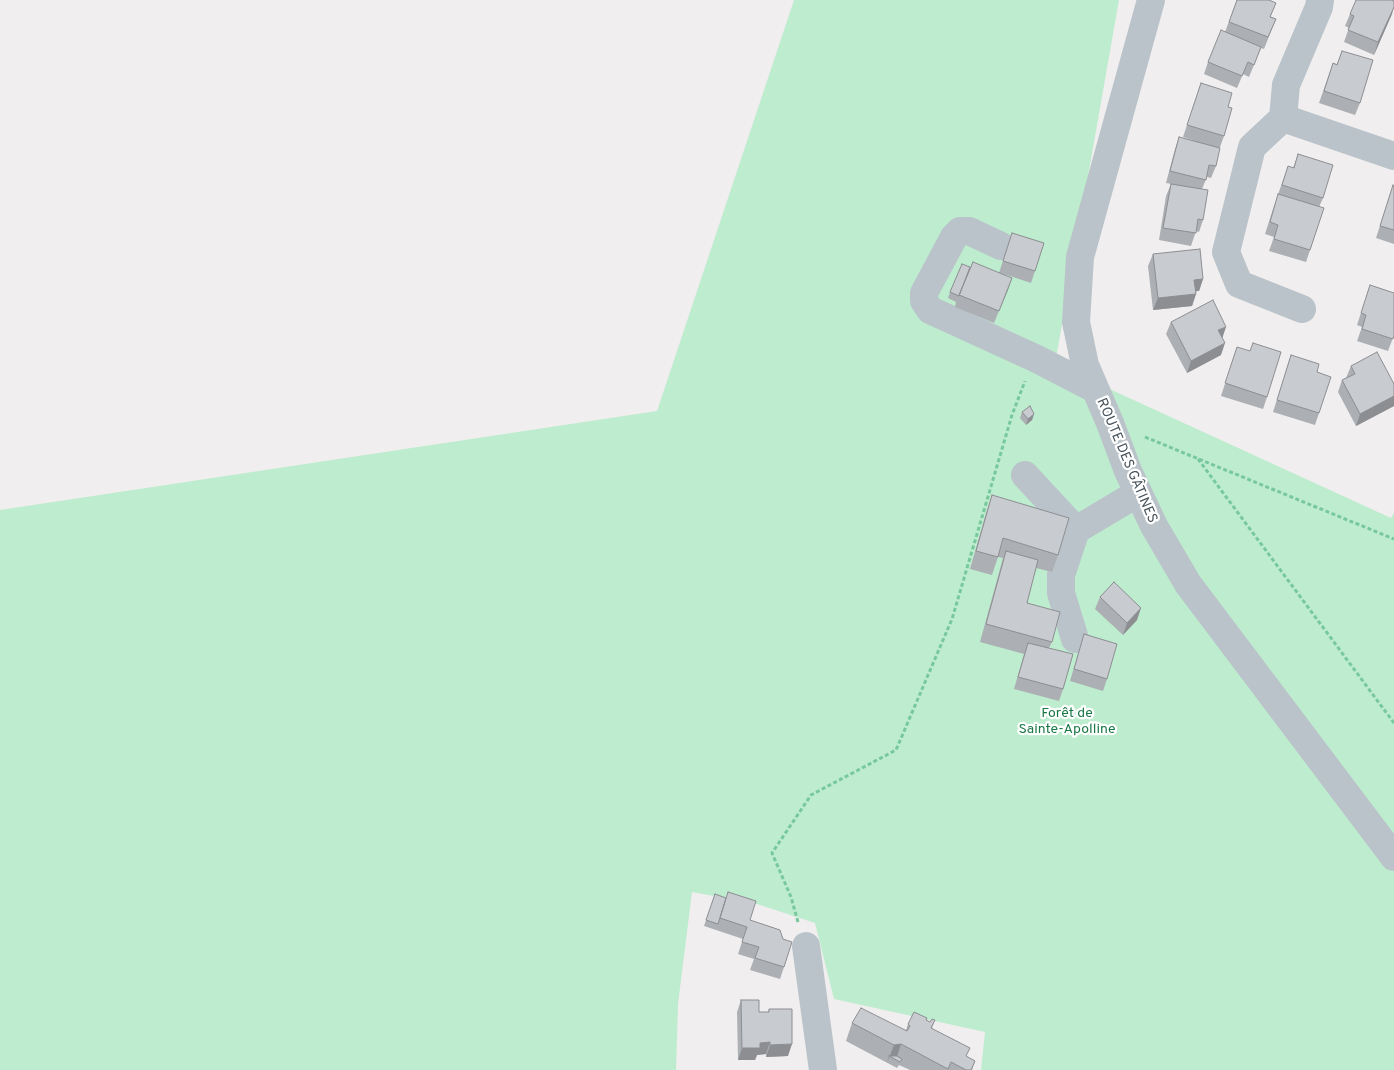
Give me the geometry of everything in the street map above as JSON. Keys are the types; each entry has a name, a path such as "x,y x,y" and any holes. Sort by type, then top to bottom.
{"street":[{"name":"ROUTE DES GÂTINES","path":"1151,0 1080,257 1076,322 1084,365 1138,493 1154,526 1188,584 1394,857"},
{"path":"1302,309 1239,284 1226,252 1252,147 1283,118 1286,85 1319,7 1320,0"},
{"path":"1283,118 1394,156"},
{"path":"1001,246 969,231 960,231 954,237 924,293 924,301 930,310 1037,359 1095,389"},
{"path":"1025,474 1076,530"},
{"path":"1075,639 1060,593 1060,575 1076,530 1138,493"},
{"path":"806,946 823,1070"}],"path":[{"path":"806,946 791,897 772,853 812,795 896,750 952,619 1020,390 1037,359"},
{"path":"1110,423 1394,539"},
{"path":"1198,459 1394,723"}],"green space":[{"name":"Forêt de Sainte-Apolline","path":"794,0 1119,0 1055,364 1391,518 1394,513 1394,1070 981,1070 985,1032 834,999 815,923 757,904 692,892 678,1004 676,1070 0,1070 0,510 657,411"}],"building":[{"path":"1237,0 1269,0 1276,3 1270,17 1276,19 1268,37 1229,22"},
{"path":"1356,0 1394,1 1394,7 1378,42 1348,30 1354,16 1350,14"},
{"path":"1221,30 1261,47 1254,65 1248,62 1242,76 1208,62"},
{"path":"1342,51 1373,60 1360,103 1324,91 1333,63 1337,65"},
{"path":"1201,83 1232,93 1228,107 1232,108 1224,136 1187,125"},
{"path":"1179,137 1220,148 1216,166 1209,165 1206,180 1170,171"},
{"path":"1298,154 1333,165 1323,198 1282,185 1288,166 1294,168"},
{"path":"1171,184 1208,190 1203,220 1198,219 1196,233 1163,228"},
{"path":"1394,186 1394,230 1380,226"},
{"path":"1278,194 1324,208 1310,250 1274,239 1278,225 1270,222"},
{"path":"1012,233 1044,243 1035,271 1003,261"},
{"path":"1200,249 1203,279 1194,280 1196,294 1158,298 1153,254"},
{"path":"973,262 1012,278 999,311 959,295"},
{"path":"962,264 970,267 959,296 950,292"},
{"path":"1370,285 1394,293 1393,339 1362,329 1366,315 1361,313"},
{"path":"1213,300 1226,327 1218,330 1225,343 1191,361 1171,322"},
{"path":"1253,343 1281,352 1267,397 1225,383 1237,347 1250,351"},
{"path":"1377,352 1394,384 1394,396 1360,414 1342,380 1355,374 1351,366"},
{"path":"1291,355 1319,364 1317,372 1331,377 1319,413 1277,400"},
{"path":"1030,406 1034,414 1028,419 1022,412"},
{"path":"992,495 1069,518 1058,555 1003,538 998,557 976,551"},
{"path":"1006,551 1038,560 1027,603 1060,612 1052,642 986,624"},
{"path":"1114,582 1141,608 1127,623 1100,597"},
{"path":"1084,634 1117,644 1107,679 1074,669"},
{"path":"1028,643 1073,654 1063,689 1018,677"},
{"path":"728,892 756,901 750,920 780,930 783,939 792,942 784,967 755,958 759,947 742,942 747,927 720,918"},
{"path":"715,894 726,898 718,924 706,920"},
{"path":"741,1000 759,1000 759,1012 769,1012 769,1009 792,1009 792,1044 770,1045 770,1042 760,1043 760,1048 742,1048"},
{"path":"861,1008 907,1031 914,1012 927,1018 926,1020 930,1022 932,1019 935,1020 931,1028 970,1048 966,1056 975,1061 971,1070 966,1070 951,1062 948,1069 901,1044 894,1045 852,1023"},
{"path":"889,1056 897,1056 902,1059 900,1062"}]}
